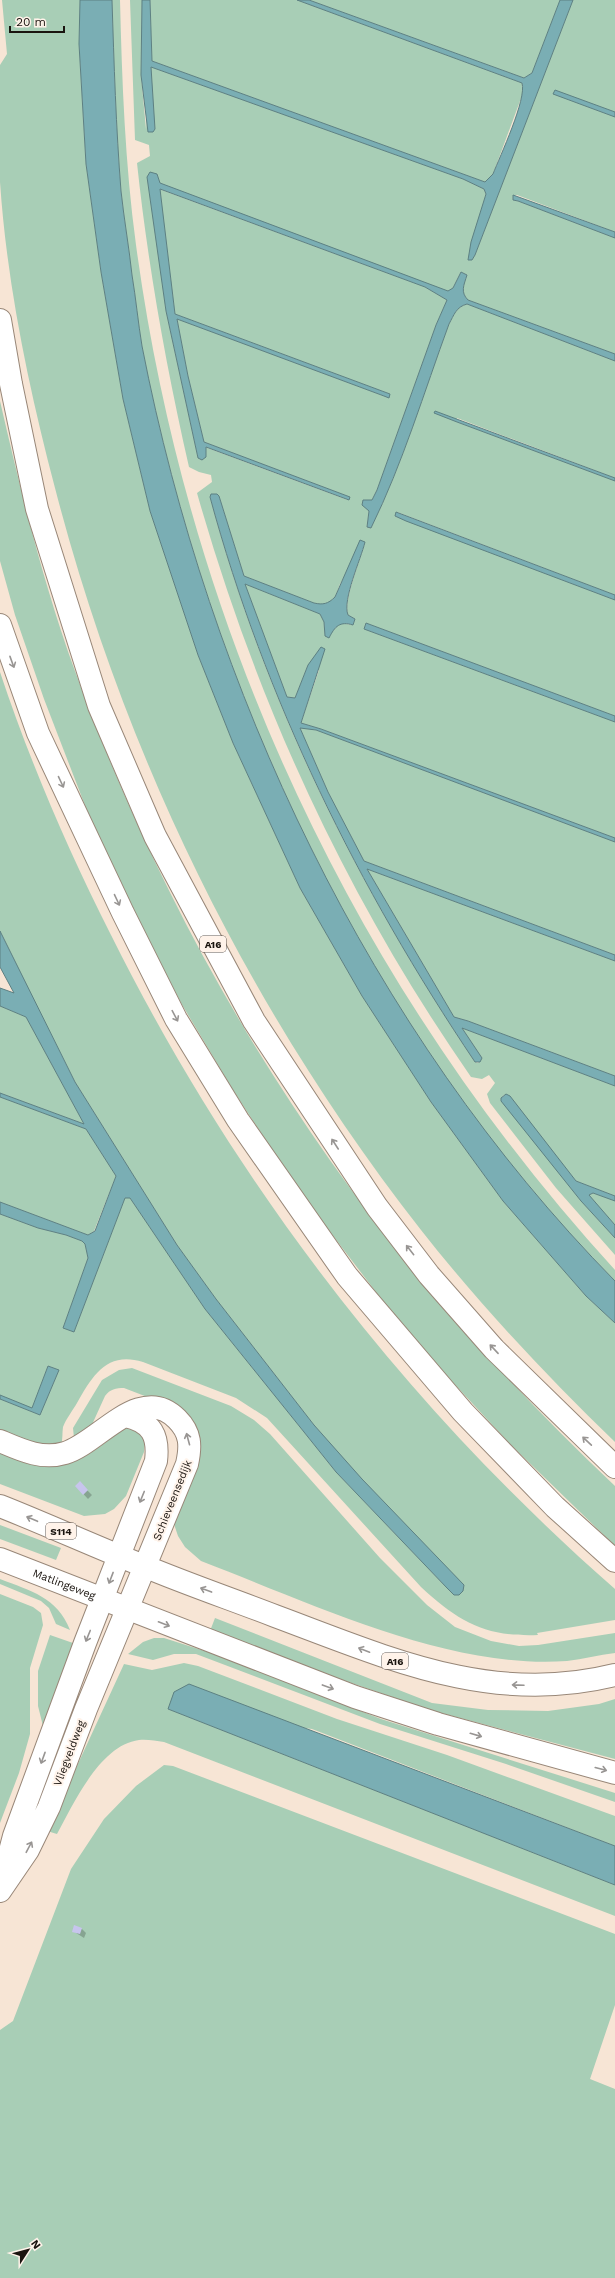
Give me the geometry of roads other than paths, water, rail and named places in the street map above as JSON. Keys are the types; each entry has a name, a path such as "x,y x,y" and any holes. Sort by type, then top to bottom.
{"main road":[{"name":"A16","path":"0,320 11,384 37,509 98,706 162,850 254,1021 377,1207 429,1275 494,1349 615,1467"},
{"path":"0,625 38,733 123,913 176,1019 238,1120 347,1276 458,1406 554,1507 615,1561"},
{"name":"Schieveensedijk","path":"0,1441 40,1455 66,1453 126,1416 151,1406 173,1415 181,1423 187,1432 190,1443 187,1464 128,1609"},
{"path":"119,1556 156,1461 158,1446 154,1435 147,1426 142,1422 126,1416"},
{"name":"S114","path":"0,1506 145,1567"},
{"name":"Vliegveldweg","path":"0,1891 14,1836 119,1556"},
{"name":"Matlingeweg","path":"0,1559 355,1697 438,1724 615,1773"},
{"name":"A16","path":"145,1567 392,1660 459,1678 518,1685 556,1684 615,1675"},
{"name":"Vliegveldweg","path":"0,1891 28,1850 49,1807 86,1709 128,1609"}],"water":[{"path":"80,0 112,0 116,119 121,191 142,346 171,474 209,602 256,726 311,848 374,965 446,1077 527,1183 615,1281 615,1323 586,1296 503,1201 431,1102 362,996 300,888 233,743 198,655 150,511 123,399 101,272 86,164 79,44"},
{"path":"142,0 150,0 152,61 485,182 493,174 512,128 521,101 522,83 297,0 309,0 524,78 532,73 560,0 573,0 475,255 472,260 468,260 471,242 486,194 484,189 463,179 151,67 155,129 153,132 148,132 141,75"},
{"path":"555,90 615,112 615,117 553,94"},
{"path":"150,172 157,174 160,183 448,291 453,288 461,272 467,275 463,291 468,300 615,354 615,361 467,304 460,307 449,324 413,427 383,503 371,528 367,527 369,511 362,505 363,500 372,500 377,490 436,325 447,300 425,287 160,189 175,314 390,394 389,398 177,319 188,376 204,442 350,497 349,500 206,447 206,457 202,460 198,458 166,311 147,177"},
{"path":"513,195 615,232 615,238 513,200"},
{"path":"435,411 615,478 615,481 457,422 434,413"},
{"path":"211,494 217,494 219,496 244,576 314,603 325,603 335,597 360,540 365,542 348,600 348,615 355,619 353,625 341,624 333,630 329,638 325,636 324,622 320,614 245,584 287,697 295,698 308,665 321,647 325,649 301,723 321,729 615,838 615,842 316,730 300,728 328,792 364,861 615,955 615,961 367,869 454,1017 615,1076 615,1086 462,1028 482,1058 480,1062 475,1062 432,996 392,929 354,860 319,790 287,719 258,646 232,572 210,497"},
{"path":"396,512 615,595 615,600 406,521 395,516"},
{"path":"366,623 615,716 615,722 364,629"},
{"path":"0,931 75,1082 177,1245 216,1299 314,1425 362,1479 464,1585 463,1591 459,1595 454,1595 447,1588 336,1472 205,1309 130,1198 125,1198 74,1332 63,1328 88,1258 85,1244 82,1241 66,1235 38,1228 0,1214 0,1202 88,1235 95,1231 116,1176 86,1129 0,1097 0,1093 84,1124 26,1017 0,1006 0,988 14,993 0,967"},
{"path":"506,1094 510,1096 576,1181 615,1196 615,1201 593,1193 589,1195 615,1225 615,1238 581,1201 501,1101 501,1098"},
{"path":"48,1366 59,1370 40,1415 0,1399 0,1395 32,1408"},
{"path":"189,1684 615,1846 615,1885 168,1709 174,1692"}]}
